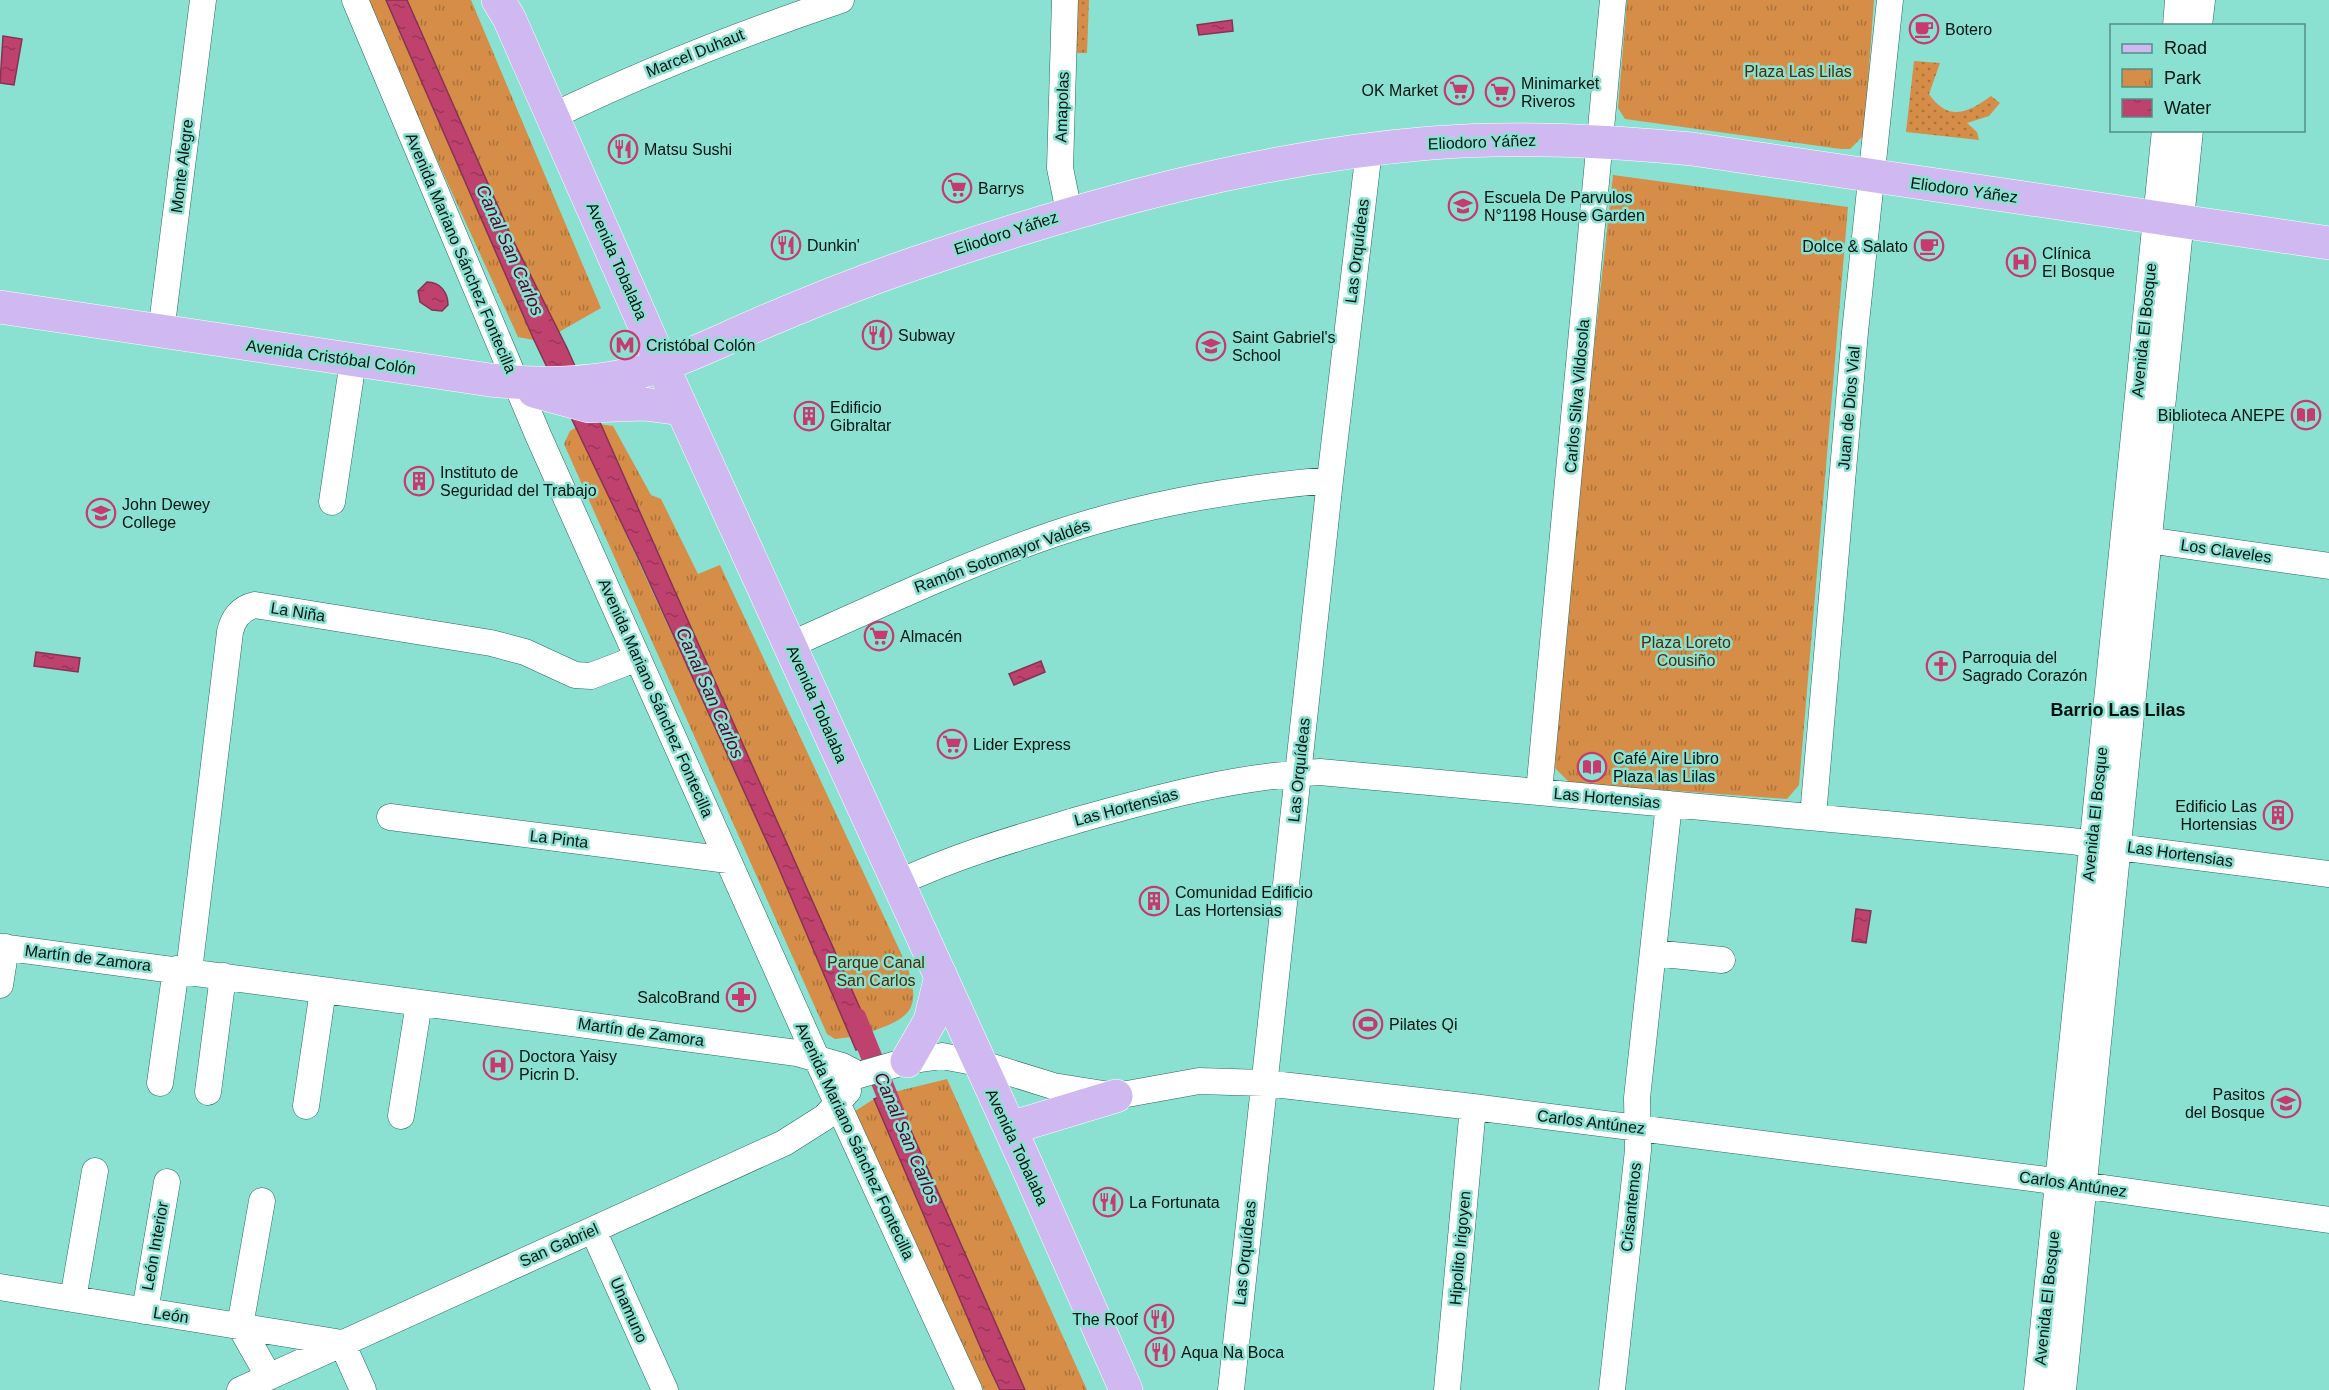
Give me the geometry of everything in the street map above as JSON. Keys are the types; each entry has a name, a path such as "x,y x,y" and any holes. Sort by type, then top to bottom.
{"main road":[{"name":"Avenida Tobalaba","path":"504,6 682,410 1010,1128 1126,1390"},
{"name":"Eliodoro Yáñez","path":"662,365 906,266 1069,212 1251,170 1370,150 1430,143 1497,140 1601,142 1692,150 2329,243"},
{"name":"Avenida Cristóbal Colón","path":"0,307 531,387 581,381 662,365"},
{"path":"531,387 573,404 606,406 644,404 682,410"},
{"path":"879,1069 930,1021 941,976"},
{"path":"1010,1128 1116,1095"}],"street":[{"name":"Monte Alegre","path":"161,332 202,0"},
{"name":"Avenida Mariano Sánchez Fontecilla","path":"355,0 531,387 638,658 816,1057 969,1390"},
{"name":"Marcel Duhaut","path":"553,116 654,69 740,34 841,0"},
{"name":"Amapolas","path":"1065,0 1059,168 1069,212"},
{"name":"Carlos Silva Vildosola","path":"1539,792 1613,0"},
{"name":"Juan de Dios Vial","path":"1813,816 1871,176 1890,0"},
{"path":"2176,24 2178,0"},
{"path":"2199,24 2202,0"},
{"name":"Avenida El Bosque","path":"2063,1390 2150,540 2169,219 2164,132"},
{"name":"Avenida El Bosque","path":"2037,1390 2123,536 2169,219 2190,132"},
{"name":"Las Orquídeas","path":"1231,1390 1330,480 1370,150"},
{"path":"332,502 352,361"},
{"name":"Ramón Sotomayor Valdés","path":"790,645 913,588 1056,534 1157,505 1330,480"},
{"name":"Los Claveles","path":"2123,536 2329,566"},
{"name":"La Niña","path":"182,970 231,625 244,609 255,605 490,643 525,652 575,675 591,676 638,658"},
{"name":"Las Hortensias","path":"898,883 958,856 1142,801 1230,781 1320,772 2119,846 2329,874"},
{"name":"Crisantemos","path":"1612,1390 1638,1150 1637,1098 1669,804"},
{"name":"La Pinta","path":"390,817 728,860"},
{"path":"0,985 3,947"},
{"name":"Martín de Zamora","path":"3,947 816,1057 842,1066 879,1069"},
{"path":"1653,953 1722,960"},
{"name":"Martín de Zamora","path":"160,1083 182,970"},
{"path":"208,1092 223,976"},
{"path":"306,1106 323,990"},
{"path":"401,1116 419,1003"},
{"name":"Carlos Antúnez","path":"879,1069 942,1056 979,1063 1053,1086 1116,1095 1199,1081 1264,1083 2058,1181 2329,1220"},
{"name":"San Gabriel","path":"240,1390 784,1143 808,1130 879,1069"},
{"name":"Hipolito Irigoyen","path":"1447,1390 1473,1107"},
{"path":"73,1299 95,1171"},
{"name":"León Interior","path":"145,1311 167,1182"},
{"path":"262,1201 240,1326 269,1377"},
{"name":"Unamuno","path":"593,1230 665,1390"},
{"name":"León","path":"0,1287 342,1343"},
{"path":"342,1343 363,1390"}],"green space":[{"path":"364,0 386,0 534,340 518,337"},
{"path":"407,0 471,0 601,308 559,332 511,236"},
{"path":"1074,0 1089,0 1087,53 1073,53"},
{"name":"Plaza Las Lilas","path":"1627,0 1874,0 1864,135 1850,149 1841,149 1625,119 1618,108"},
{"path":"1914,61 1940,63 1929,94 1943,109 1958,112 1966,110 1991,96 2000,103 1989,116 1967,123 1977,132 1979,140 1906,132"},
{"name":"Plaza Loreto Cousiño","path":"1613,175 1848,207 1799,785 1787,799 1570,783 1555,768 1562,642"},
{"name":"Parque Canal San Carlos","path":"599,424 613,426 651,495 661,499 698,574 720,565 907,966 913,993 912,1003 903,1017 895,1022 870,1032"},
{"path":"577,427 777,864 851,1037 835,1039 827,1034 564,444 570,431"},
{"path":"947,1079 1087,1390 1025,1390 1018,1377 894,1092"},
{"path":"874,1099 1000,1390 984,1390 852,1113"}],"water":[{"path":"386,0 407,0 511,236 567,348 875,1042 856,1050 777,864 641,564 534,340"},
{"path":"1232,20 1233,31 1199,35 1197,25"},
{"path":"3,36 22,39 14,85 0,83"},
{"path":"427,282 436,284 445,292 448,305 442,311 432,310 420,302 418,291"},
{"path":"36,652 80,658 78,672 34,666"},
{"path":"1041,661 1045,672 1014,685 1009,674"},
{"path":"1856,909 1871,911 1866,943 1852,941"},
{"path":"894,1092 1025,1390 1000,1390 988,1365 874,1099"}],"waterway":[{"name":"Canal San Carlos","path":"856,1018 897,1120"}],"place":[{"name":"Botero","path":"1924,29"},
{"name":"OK Market","path":"1459,90"},
{"name":"Minimarket Riveros","path":"1500,92"},
{"name":"Matsu Sushi","path":"623,149"},
{"name":"Barrys","path":"957,188"},
{"name":"Escuela De Parvulos N°1198 House Garden","path":"1463,206"},
{"name":"Dunkin'","path":"786,245"},
{"name":"Dolce & Salato","path":"1929,246"},
{"name":"Clínica El Bosque","path":"2021,262"},
{"name":"Subway","path":"877,335"},
{"name":"Cristóbal Colón","path":"625,345"},
{"name":"Saint Gabriel's School","path":"1211,346"},
{"name":"Biblioteca ANEPE","path":"2306,415"},
{"name":"Edificio Gibraltar","path":"809,416"},
{"name":"Instituto de Seguridad del Trabajo","path":"419,481"},
{"name":"John Dewey College","path":"101,513"},
{"name":"Almacén","path":"879,636"},
{"name":"Parroquia del Sagrado Corazón","path":"1941,666"},
{"name":"Lider Express","path":"952,744"},
{"name":"Café Aire Libro Plaza las Lilas","path":"1592,767"},
{"name":"Edificio Las Hortensias","path":"2278,815"},
{"name":"Comunidad Edificio Las Hortensias","path":"1154,901"},
{"name":"SalcoBrand","path":"741,997"},
{"name":"Pilates Qi","path":"1368,1024"},
{"name":"Doctora Yaisy Picrin D.","path":"498,1065"},
{"name":"Pasitos del Bosque","path":"2286,1103"},
{"name":"La Fortunata","path":"1108,1202"},
{"name":"The Roof","path":"1159,1319"},
{"name":"Aqua Na Boca","path":"1160,1352"}],"district":[{"name":"Barrio Las Lilas","path":"2118,710"}]}
